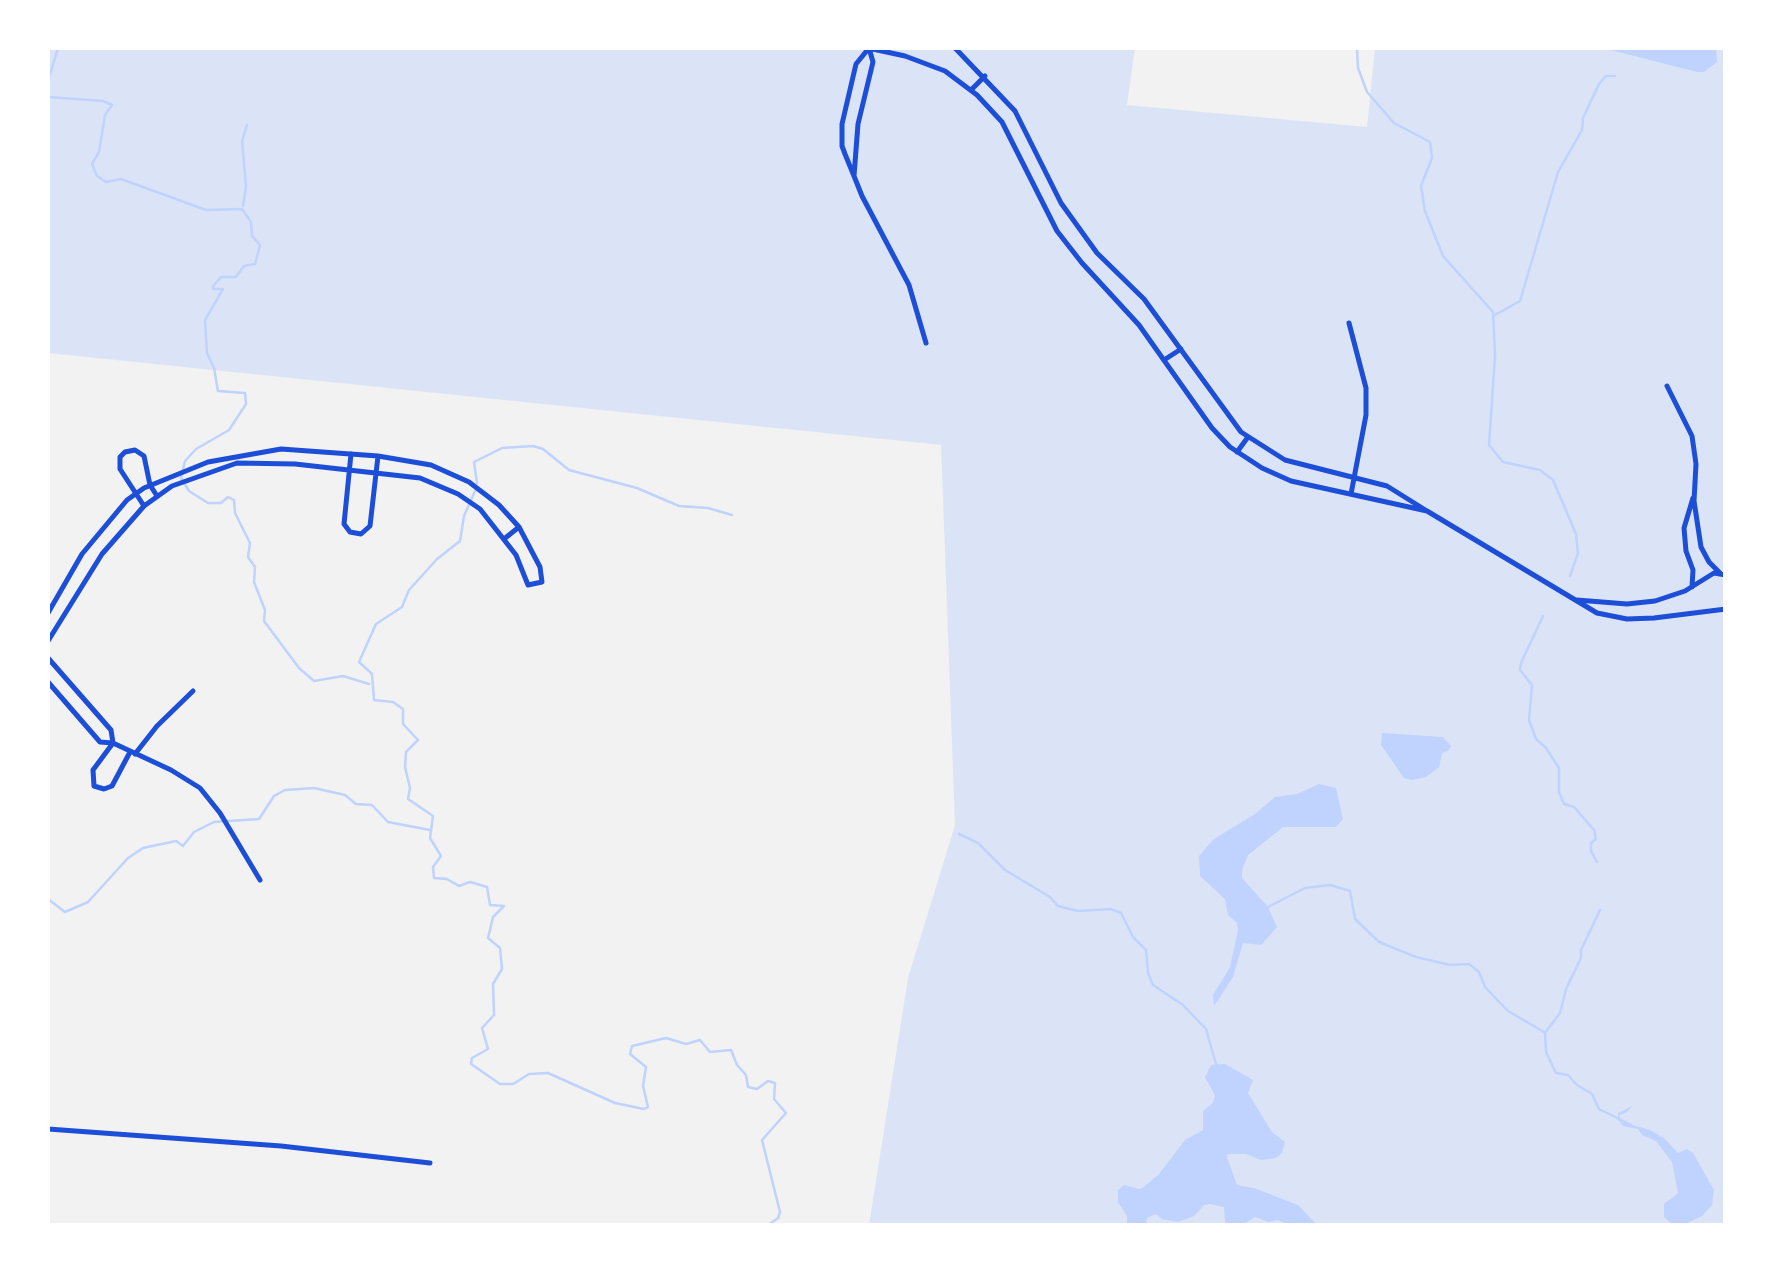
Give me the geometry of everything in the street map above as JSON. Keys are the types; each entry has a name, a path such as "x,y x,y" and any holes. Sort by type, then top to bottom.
{"street":[{"path":"869,48 933,66 971,90 1002,122 1051,218 1082,263 1139,325 1212,428 1237,452 1282,478 1427,511"},
{"path":"869,48 858,58 842,124 842,146 909,285 926,344"},
{"path":"854,176 858,124 872,69 869,48"},
{"path":"955,48 1015,111 1065,209 1097,253 1144,298 1229,418 1248,437 1285,460 1395,490 1597,612 1626,618 1726,609"},
{"path":"971,90 985,76"},
{"path":"1051,218 1065,209"},
{"path":"1348,323 1366,388 1366,415 1350,494"},
{"path":"1164,360 1181,350"},
{"path":"1667,386 1692,436 1696,464 1694,495 1702,546 1709,562 1723,574"},
{"path":"1237,452 1248,437"},
{"path":"48,612 82,554 135,494 171,476 216,464 281,448 378,456 440,469 470,482 520,527 540,568 542,582 528,585 516,555 480,508 420,478 269,462 216,464 144,506 102,554 48,641"},
{"path":"144,506 120,469 120,457 126,452 135,450 144,456 150,485 157,496"},
{"path":"350,454 344,524 350,532 361,534 370,526 378,456"},
{"path":"436,485 440,469"},
{"path":"1692,587 1693,570 1684,528 1694,495"},
{"path":"504,539 520,527"},
{"path":"72,571 86,579"},
{"path":"1574,600 1644,602 1676,596 1709,575 1723,574"},
{"path":"48,658 110,730 113,743 93,770 94,786 104,789 112,786 132,753 193,692"},
{"path":"48,682 100,742 113,743 172,770 200,788 260,880"},
{"path":"48,1129 281,1146 430,1163"}],"shaded area":[{"path":"48,48 1135,48 1127,105 1367,127 1375,48 1725,48 1725,1225 869,1225 908,978 955,825 941,445 48,353"}],"water":[{"path":"1603,48 1716,48 1717,62 1704,72 1697,72"},
{"path":"1382,733 1443,737 1451,746 1442,753 1439,767 1426,777 1412,780 1404,778 1381,745"},
{"path":"1319,784 1336,788 1343,819 1336,827 1283,827 1248,855 1242,878 1268,907 1277,927 1261,945 1243,943 1233,977 1214,1006 1213,995 1230,967 1238,930 1237,923 1228,915 1225,899 1200,876 1199,856 1214,839 1275,797 1297,794"},
{"path":"1225,1064 1253,1080 1248,1093 1272,1132 1285,1142 1276,1158 1261,1160 1246,1154 1228,1154 1237,1185 1298,1205 1317,1225 1289,1225 1255,1217 1242,1225 1231,1225 1225,1222 1224,1207 1210,1204 1178,1222 1156,1214 1147,1218 1146,1225 1127,1225 1118,1190 1124,1185 1144,1187 1185,1140 1203,1130 1203,1111 1213,1103 1215,1095 1205,1077 1211,1065"},
{"path":"1632,1106 1619,1115 1622,1122 1650,1130 1678,1153 1687,1149 1693,1153 1714,1190 1712,1205 1702,1216 1683,1225 1672,1224 1664,1217 1664,1204 1678,1193 1672,1162 1656,1141 1618,1120 1618,1113"}],"waterway":[{"path":"48,81 58,48"},
{"path":"1357,48 1358,68 1367,92 1394,123 1430,142 1432,158 1421,186 1425,211 1443,256 1493,312 1495,356 1489,445 1503,462 1540,470 1553,480 1576,534 1578,553 1570,576"},
{"path":"1495,315 1520,301 1558,172 1582,130 1583,118 1599,84 1606,76 1615,76"},
{"path":"48,97 112,105 105,115 99,152 92,164 97,176 106,182 121,179 206,210 242,209 251,222 252,236 260,245 255,264 244,266 236,277 221,277 213,289 223,289 205,320 207,353 218,391 245,393 246,404 229,430 196,449 185,461 181,478 189,491 208,503 221,503 228,497 234,500 235,513 250,543 248,557 255,567 254,582 265,610 264,621 299,668 314,681 343,676 369,684"},
{"path":"243,206 246,186 242,141 247,125"},
{"path":"477,483 474,462 502,448 533,446 543,449 569,470 637,488 679,506 732,515"},
{"path":"475,491 464,516 460,541 409,590 402,607 376,624 359,662 372,674 374,700 393,702 403,709 403,724 418,740 406,752 408,799 433,816 430,838 441,856 433,867 434,878 447,879 459,886 470,882 487,887 490,905 504,906 493,917 488,938 500,948 502,969 493,984 494,1015 482,1028 488,1049 472,1058 471,1064 500,1084 513,1084 529,1074 548,1073 615,1103 644,1109 648,1107 643,1086 646,1067 630,1054 632,1046 666,1038 686,1044 700,1040 710,1052 731,1050 746,1075 748,1087 757,1089 768,1081 775,1083 774,1099 786,1113 762,1140 780,1212 767,1226"},
{"path":"1543,616 1520,670 1532,685 1529,720 1536,739 1559,768 1559,792 1564,804 1574,807 1594,830 1596,839 1591,843 1591,851 1597,862"},
{"path":"48,899 65,912 88,902 128,858 143,848 176,841 183,846 194,832 214,822 259,819 274,796 285,790 314,788 345,795 356,804 372,805 388,822 430,830"},
{"path":"959,834 978,843 1005,870 1058,906 1121,913 1133,937 1146,950 1153,985 1183,1005 1206,1029 1216,1064"},
{"path":"1268,907 1305,888 1330,885 1350,891 1355,919 1379,942 1416,957 1450,965 1469,964 1508,1011 1544,1032"},
{"path":"1600,910 1581,950 1560,1013 1545,1033 1546,1052 1556,1073 1568,1075 1592,1094 1599,1109 1631,1125"}]}
